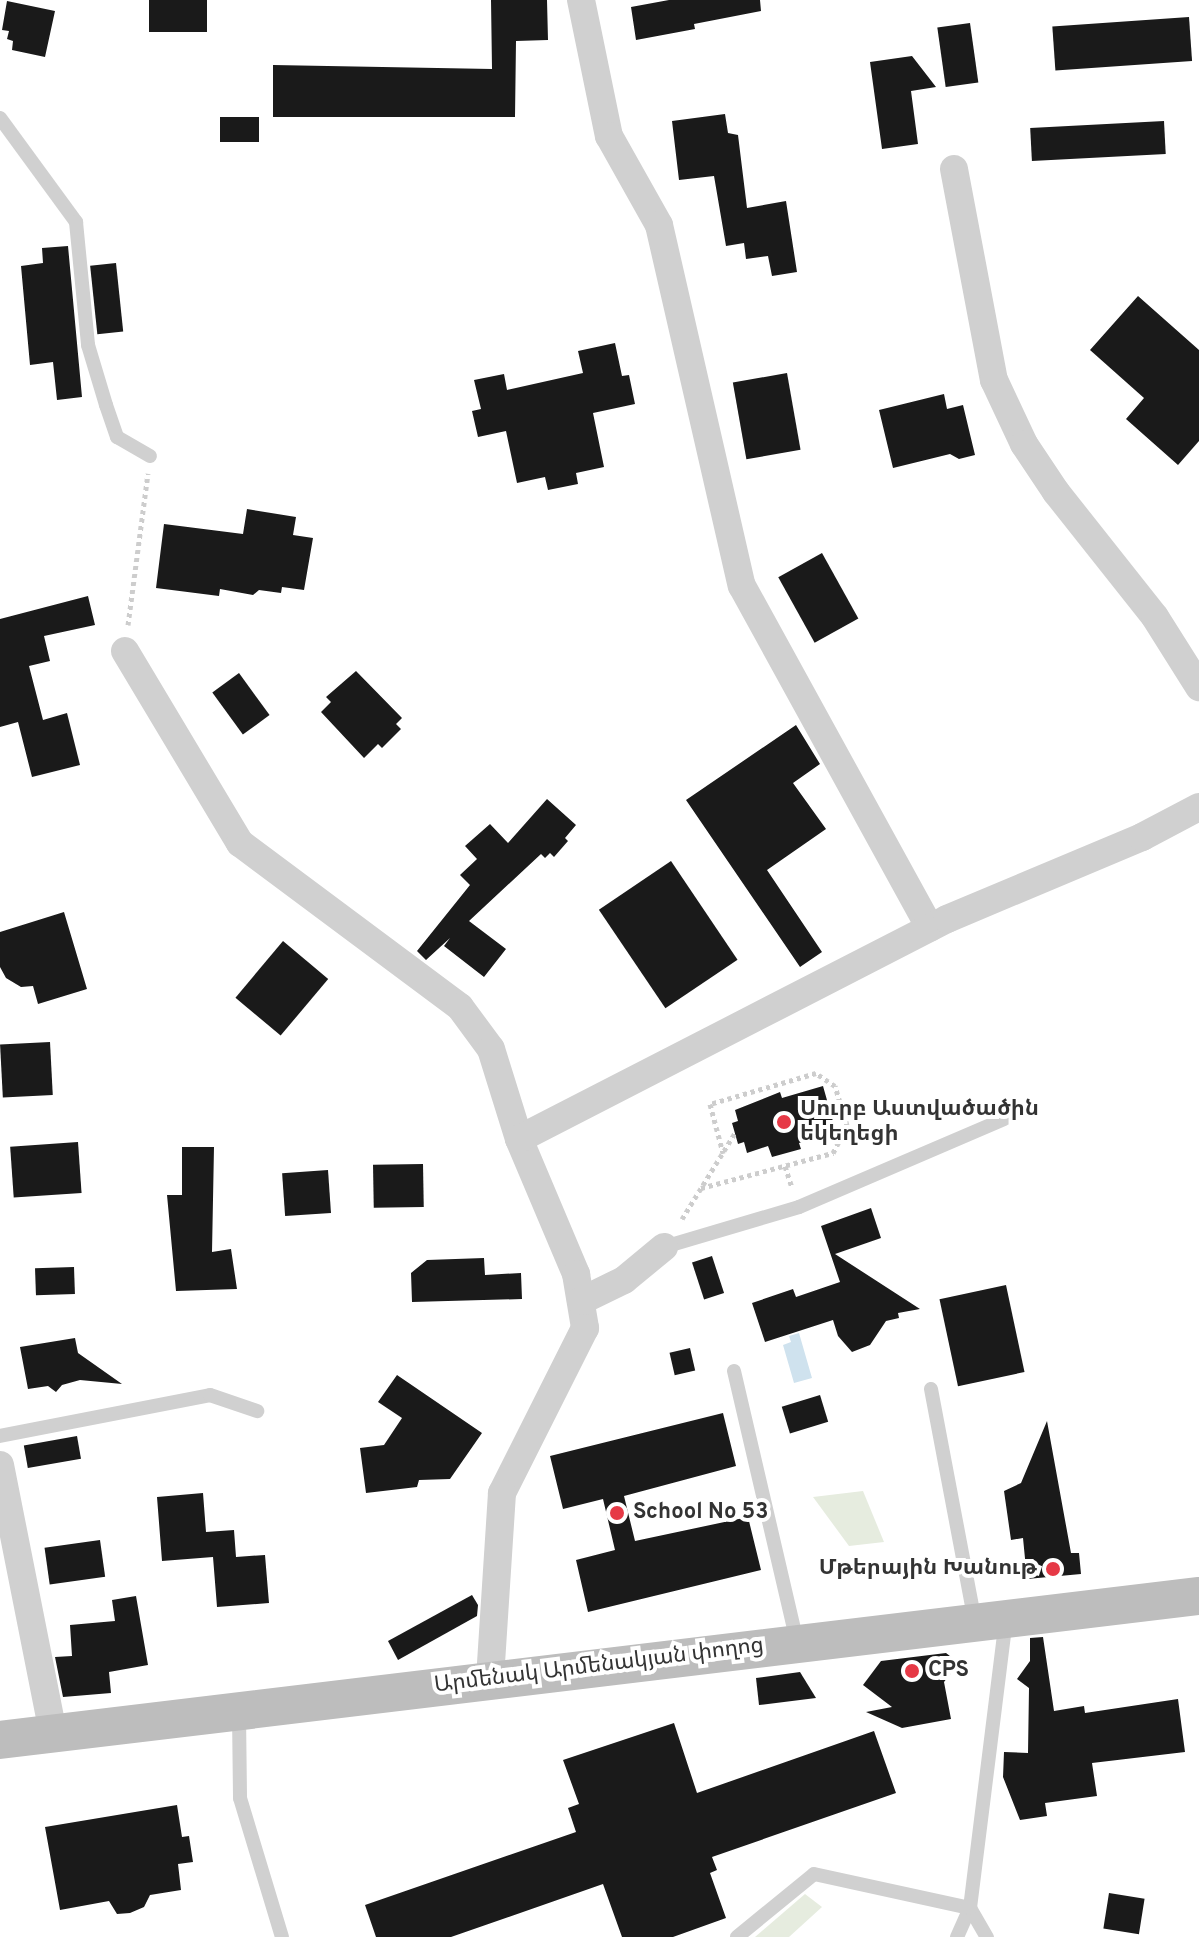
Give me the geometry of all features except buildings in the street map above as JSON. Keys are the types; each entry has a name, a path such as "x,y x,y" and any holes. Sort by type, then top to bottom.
{"main road":[{"name":"Արմենակ Արմենակյան փողոց","path":"0,1740 490,1678 1199,1596"}],"street":[{"path":"581,0 609,136 659,225 742,586 930,928"},
{"path":"954,169 994,380 1024,444 1056,492 1155,617 1199,687"},
{"path":"125,651 240,843 460,1007 491,1049 519,1139 576,1274 585,1328 502,1493 490,1678"},
{"path":"519,1139 930,928 1142,837 1199,807"},
{"path":"581,1301 624,1280 664,1247"},
{"path":"0,1465 53,1732"}],"lane":[{"path":"0,118 76,222 88,345 106,405 117,437 150,456"},
{"path":"664,1247 799,1207 1004,1119"},
{"path":"734,1371 797,1642"},
{"path":"931,1389 990,1621 970,1908 957,1937"},
{"path":"0,1436 210,1395 257,1411"},
{"path":"238,1709 240,1798 282,1937"},
{"path":"737,1937 814,1874 970,1908 987,1937"}],"path":[{"path":"125,651 150,456"},
{"path":"701,1188 833,1153 847,1125 835,1086 816,1073 710,1104 723,1153"},
{"path":"664,1247 735,1133"}],"shaded area":[{"path":"863,1491 884,1542 849,1546 813,1497"},
{"path":"805,1894 822,1907 789,1937 755,1937"}],"water":[{"path":"799,1333 812,1378 794,1383 783,1345 791,1342 789,1336"}],"place":[{"name":"Սուրբ Աստվածածին եկեղեցի","path":"784,1122"},
{"name":"School No 53","path":"617,1513"},
{"name":"Մթերային Խանութ","path":"1053,1569"},
{"name":"CPS","path":"912,1671"}]}
